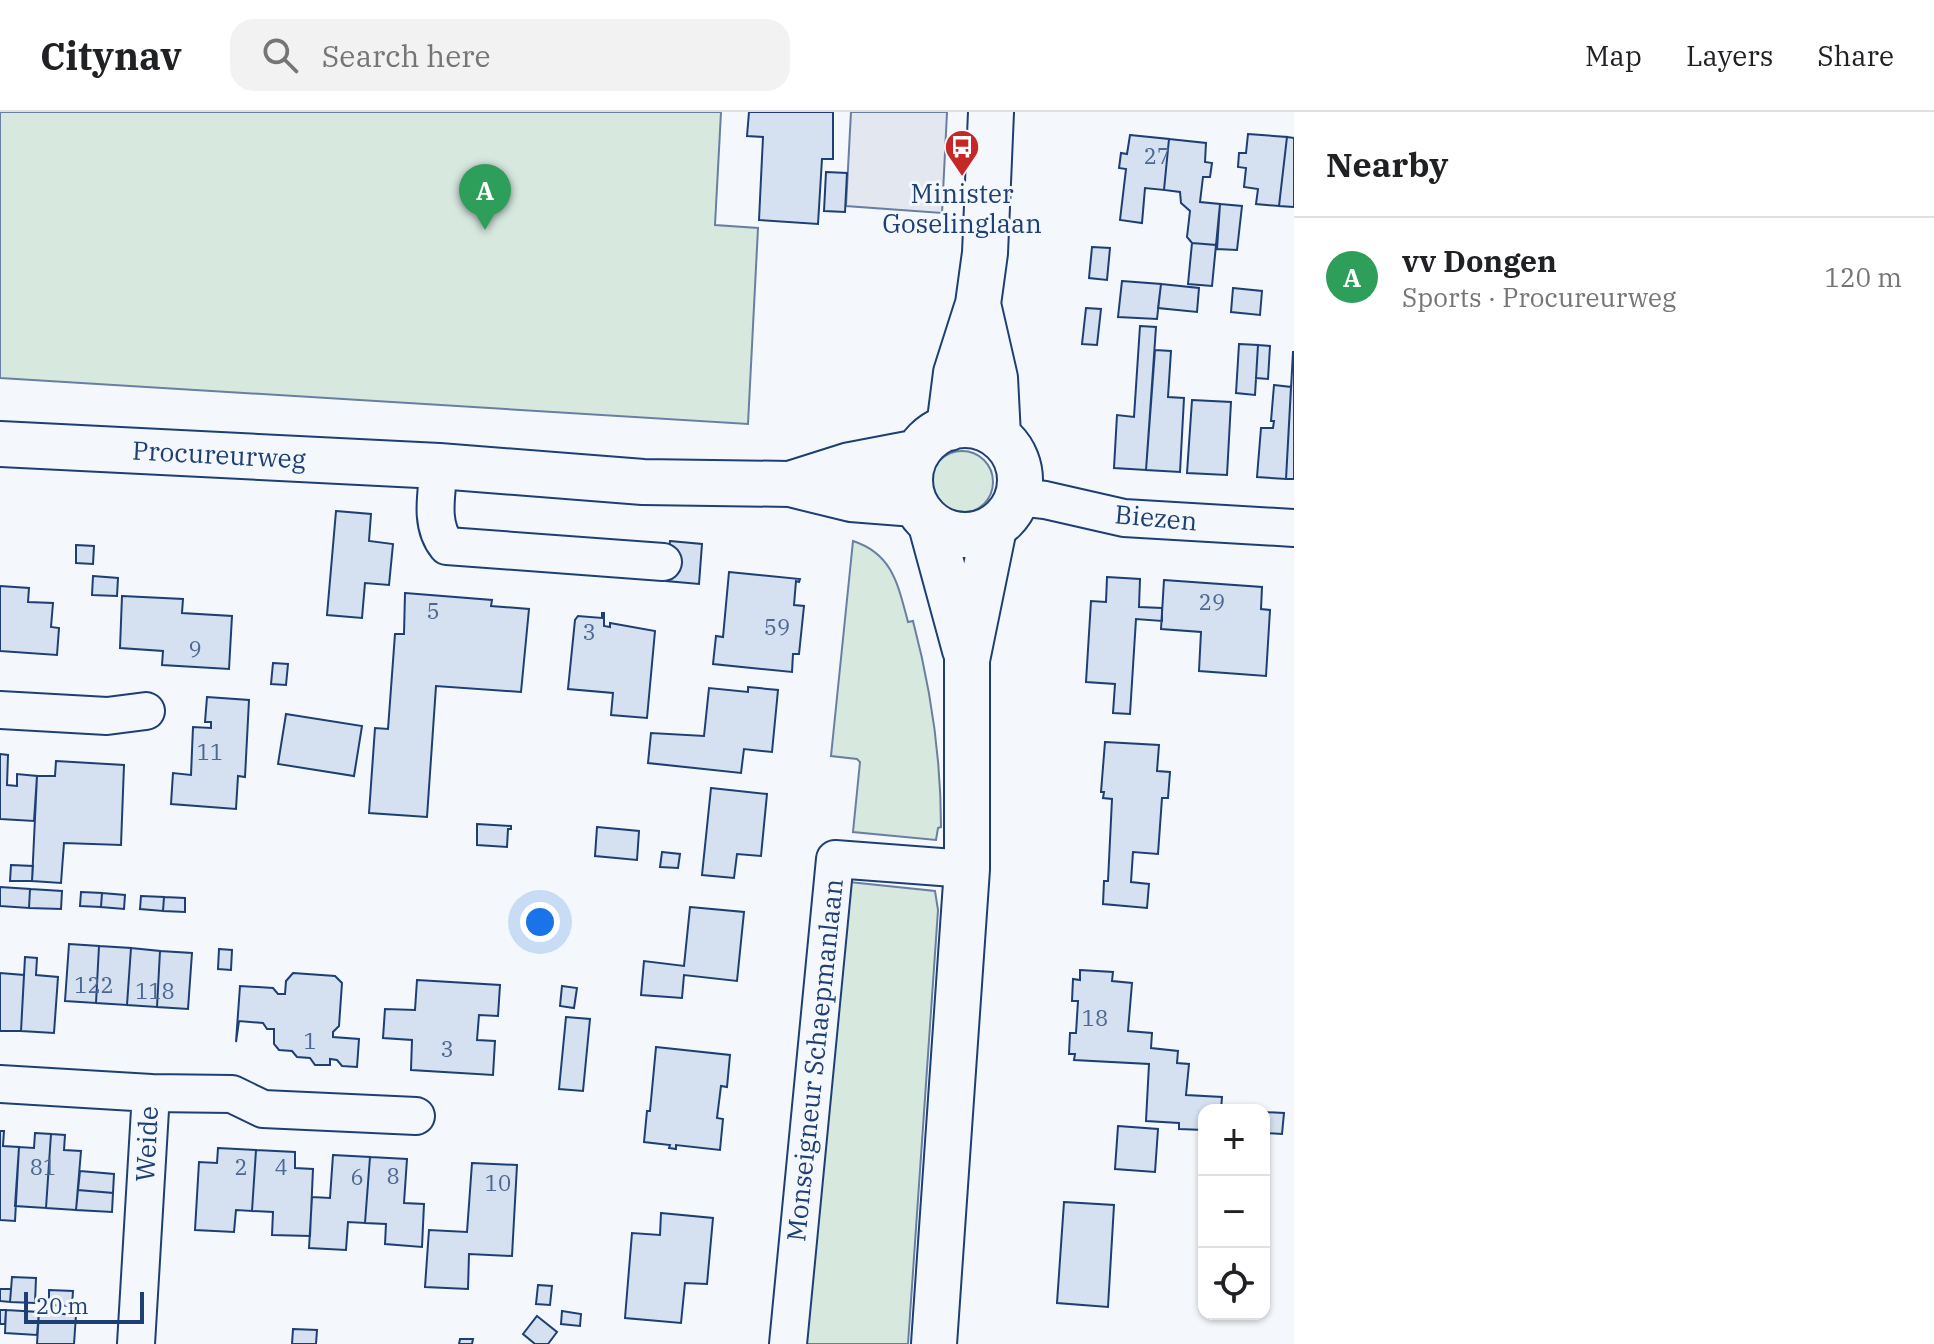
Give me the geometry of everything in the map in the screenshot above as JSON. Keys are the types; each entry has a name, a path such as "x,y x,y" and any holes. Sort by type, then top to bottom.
{"main road":[{"path":"967,660 910,477 933,440 978,304 985,253 991,112"},
{"path":"978,304 995,378 998,436"},
{"path":"933,440 965,425 983,428 998,436 1013,453 1020,474 1006,512 967,660 967,869 934,1344"},
{"name":"Procureurweg","path":"790,484 933,440"},
{"name":"Procureurweg","path":"0,444 439,466 643,482 790,484 923,514"},
{"path":"923,514 951,534 973,535 1006,512"}],"street":[{"path":"439,466 435,506 438,534 447,546 663,562"},
{"name":"Biezen","path":"1006,512 1045,500 1124,518 1294,528"},
{"path":"0,710 107,716 146,711"},
{"name":"Monseigneur Schaepmanlaan","path":"788,1344 835,859 967,869"},
{"name":"Weide","path":"0,1084 151,1093 136,1344"},
{"path":"151,1093 232,1094 263,1109 416,1116"}],"shaded area":[{"path":"0,112 721,112 715,225 758,228 748,424 0,378"},
{"path":"851,112 947,112 942,213 846,206"},
{"path":"962,451 984,460 993,482 984,504 962,513 940,504 931,482 940,460"},
{"path":"853,541 877,554 892,572 908,622 913,621 930,697 937,749 941,827 938,828 936,840 853,832 860,762 831,756"},
{"path":"849,882 935,891 938,910 908,1344 802,1344"}],"building":[{"path":"749,112 833,112 833,159 822,159 818,224 759,220 763,137 747,136"},
{"path":"1248,134 1287,137 1279,206 1256,204 1258,189 1244,187 1246,168 1238,167 1239,153 1246,153"},
{"path":"1130,135 1169,139 1164,190 1145,188 1142,223 1120,220 1126,169 1119,168 1121,153 1127,154"},
{"path":"1287,137 1294,138 1294,207 1279,206"},
{"path":"1169,139 1206,143 1205,162 1212,163 1210,177 1203,177 1200,202 1220,204 1216,245 1192,243 1187,237 1190,211 1181,203 1180,192 1164,190"},
{"path":"826,172 847,173 845,212 824,211"},
{"path":"1220,204 1242,206 1237,250 1217,249"},
{"path":"1192,243 1216,245 1212,286 1188,284"},
{"path":"1092,247 1110,248 1107,280 1089,278"},
{"path":"1122,281 1161,284 1157,319 1118,317"},
{"path":"1161,284 1199,288 1197,312 1158,308"},
{"path":"1233,288 1262,291 1260,315 1231,312"},
{"path":"1086,308 1101,309 1097,345 1082,344"},
{"path":"1140,326 1156,327 1146,470 1114,468 1117,415 1134,417"},
{"path":"1239,344 1258,345 1255,395 1236,393"},
{"path":"1258,345 1270,346 1268,379 1256,378"},
{"path":"1155,350 1171,351 1168,397 1184,398 1180,472 1146,470"},
{"path":"1293,352 1294,479 1286,479"},
{"path":"1274,385 1291,387 1286,479 1257,477 1261,428 1273,428"},
{"path":"1192,400 1231,402 1227,475 1187,473"},
{"path":"336,511 371,514 369,541 393,544 389,585 365,583 362,618 327,615"},
{"path":"670,541 702,544 699,584 666,581"},
{"path":"76,545 94,546 93,564 76,563"},
{"path":"729,572 800,579 796,581 794,605 804,606 799,654 793,654 792,672 713,664 716,636 723,637"},
{"path":"93,576 118,578 117,596 92,595"},
{"path":"1107,577 1140,579 1139,607 1162,608 1162,621 1136,619 1130,714 1113,713 1115,684 1086,682 1091,601 1106,602"},
{"path":"1164,580 1262,587 1261,609 1270,610 1266,676 1199,671 1201,632 1161,629"},
{"path":"0,586 29,588 28,602 53,603 51,627 59,628 57,655 0,651"},
{"path":"405,593 492,600 491,606 529,609 521,692 436,686 427,817 369,813 375,728 388,729 395,634 404,634"},
{"path":"122,596 183,599 182,613 232,616 229,669 162,665 163,651 120,648"},
{"path":"602,613 604,626 610,627 610,623 655,631 647,718 611,715 613,693 568,689 575,620 578,616 602,618"},
{"path":"273,663 288,664 286,685 271,684"},
{"path":"748,687 778,690 772,752 744,749 741,773 648,763 651,733 704,736 709,688 748,692"},
{"path":"207,697 249,700 245,777 238,776 236,809 171,804 173,773 191,775 193,727 211,728 211,722 205,722"},
{"path":"286,714 362,726 354,776 278,764"},
{"path":"1105,742 1159,745 1157,771 1170,772 1168,798 1162,798 1158,854 1133,852 1131,882 1149,884 1147,908 1103,904 1104,881 1108,881 1112,799 1103,798 1104,792 1101,792"},
{"path":"0,754 8,755 7,785 17,786 17,774 37,776 34,821 0,819"},
{"path":"56,761 124,765 121,845 64,843 61,883 32,881 37,776 55,776"},
{"path":"711,788 767,794 761,856 737,854 734,878 702,875"},
{"path":"477,824 511,826 507,847 477,845"},
{"path":"597,827 639,831 637,860 595,856"},
{"path":"662,852 680,854 678,868 660,867"},
{"path":"11,865 33,866 32,881 10,881"},
{"path":"0,887 30,889 29,908 0,906"},
{"path":"30,889 62,891 61,909 29,908"},
{"path":"81,892 102,893 101,907 80,906"},
{"path":"102,893 125,895 124,909 101,907"},
{"path":"141,896 164,897 163,911 140,909"},
{"path":"164,897 185,898 185,912 163,911"},
{"path":"690,907 744,912 737,981 684,975 682,998 641,995 644,961 684,966"},
{"path":"69,944 99,946 96,1003 65,1001"},
{"path":"99,946 131,948 127,1005 96,1003"},
{"path":"131,948 160,951 157,1007 127,1005"},
{"path":"219,949 232,950 231,970 218,969"},
{"path":"160,951 192,953 188,1009 157,1007"},
{"path":"25,957 37,958 36,975 58,977 54,1033 21,1031"},
{"path":"1080,970 1113,972 1112,981 1132,983 1128,1031 1152,1033 1151,1048 1178,1051 1177,1063 1189,1064 1186,1095 1222,1097 1221,1104 1198,1104 1198,1130 1179,1129 1179,1123 1146,1121 1149,1064 1074,1060 1075,1054 1069,1054 1070,1033 1076,1033 1078,1001 1072,1001 1073,979 1080,980"},
{"path":"0,973 24,975 21,1031 0,1031"},
{"path":"293,973 335,976 342,983 339,1026 333,1037 359,1039 357,1067 342,1066 337,1060 330,1059 330,1065 315,1065 310,1058 279,1050 274,1044 274,1029 267,1029 263,1023 239,1021 236,1042 240,986 273,988 278,994 285,994 286,981"},
{"path":"417,980 500,985 498,1016 479,1015 477,1040 495,1041 493,1075 411,1070 412,1040 383,1038 385,1009 415,1010"},
{"path":"562,986 577,988 574,1008 560,1006"},
{"path":"566,1017 590,1019 583,1091 559,1089"},
{"path":"656,1047 730,1055 727,1087 721,1086 717,1118 723,1119 720,1150 676,1145 676,1149 669,1148 670,1145 644,1142"},
{"path":"1270,1112 1284,1113 1282,1134 1270,1133"},
{"path":"1118,1126 1158,1129 1155,1172 1115,1169"},
{"path":"0,1131 4,1131 3,1146 19,1147 15,1221 0,1220"},
{"path":"35,1133 51,1134 46,1208 15,1206 19,1147 34,1148"},
{"path":"51,1134 65,1135 64,1150 81,1151 76,1210 46,1208"},
{"path":"218,1148 256,1150 252,1211 236,1210 234,1232 195,1230 199,1162 217,1163"},
{"path":"256,1150 295,1152 295,1168 313,1169 310,1236 272,1235 273,1212 252,1211"},
{"path":"333,1155 370,1157 365,1223 348,1222 346,1250 309,1248 312,1197 330,1198"},
{"path":"370,1157 407,1159 404,1203 424,1204 422,1247 385,1244 386,1224 365,1223"},
{"path":"472,1163 517,1165 512,1256 469,1254 468,1289 425,1287 429,1230 467,1232"},
{"path":"80,1171 114,1174 113,1193 78,1190"},
{"path":"78,1190 113,1193 112,1212 76,1210"},
{"path":"1064,1202 1114,1205 1108,1307 1057,1303"},
{"path":"661,1213 713,1218 707,1284 685,1283 681,1323 625,1318 632,1233 660,1235"},
{"path":"12,1277 36,1278 35,1303 10,1302"},
{"path":"538,1285 552,1286 550,1305 536,1304"},
{"path":"0,1289 11,1289 10,1302 0,1301"},
{"path":"49,1290 73,1291 72,1306 49,1305"},
{"path":"0,1310 6,1310 5,1324 0,1324"},
{"path":"6,1310 39,1312 37,1335 5,1333"},
{"path":"562,1311 581,1314 580,1326 561,1324"},
{"path":"39,1312 76,1315 74,1344 37,1344"},
{"path":"537,1316 557,1332 548,1344 535,1344 523,1334"},
{"path":"293,1329 317,1330 316,1344 292,1344"},
{"path":"460,1339 473,1339 472,1344 459,1344"}],"place":[{"name":"Minister Goselinglaan","path":"962,178"},
{"name":"vv Dongen","path":"485,230"}]}
